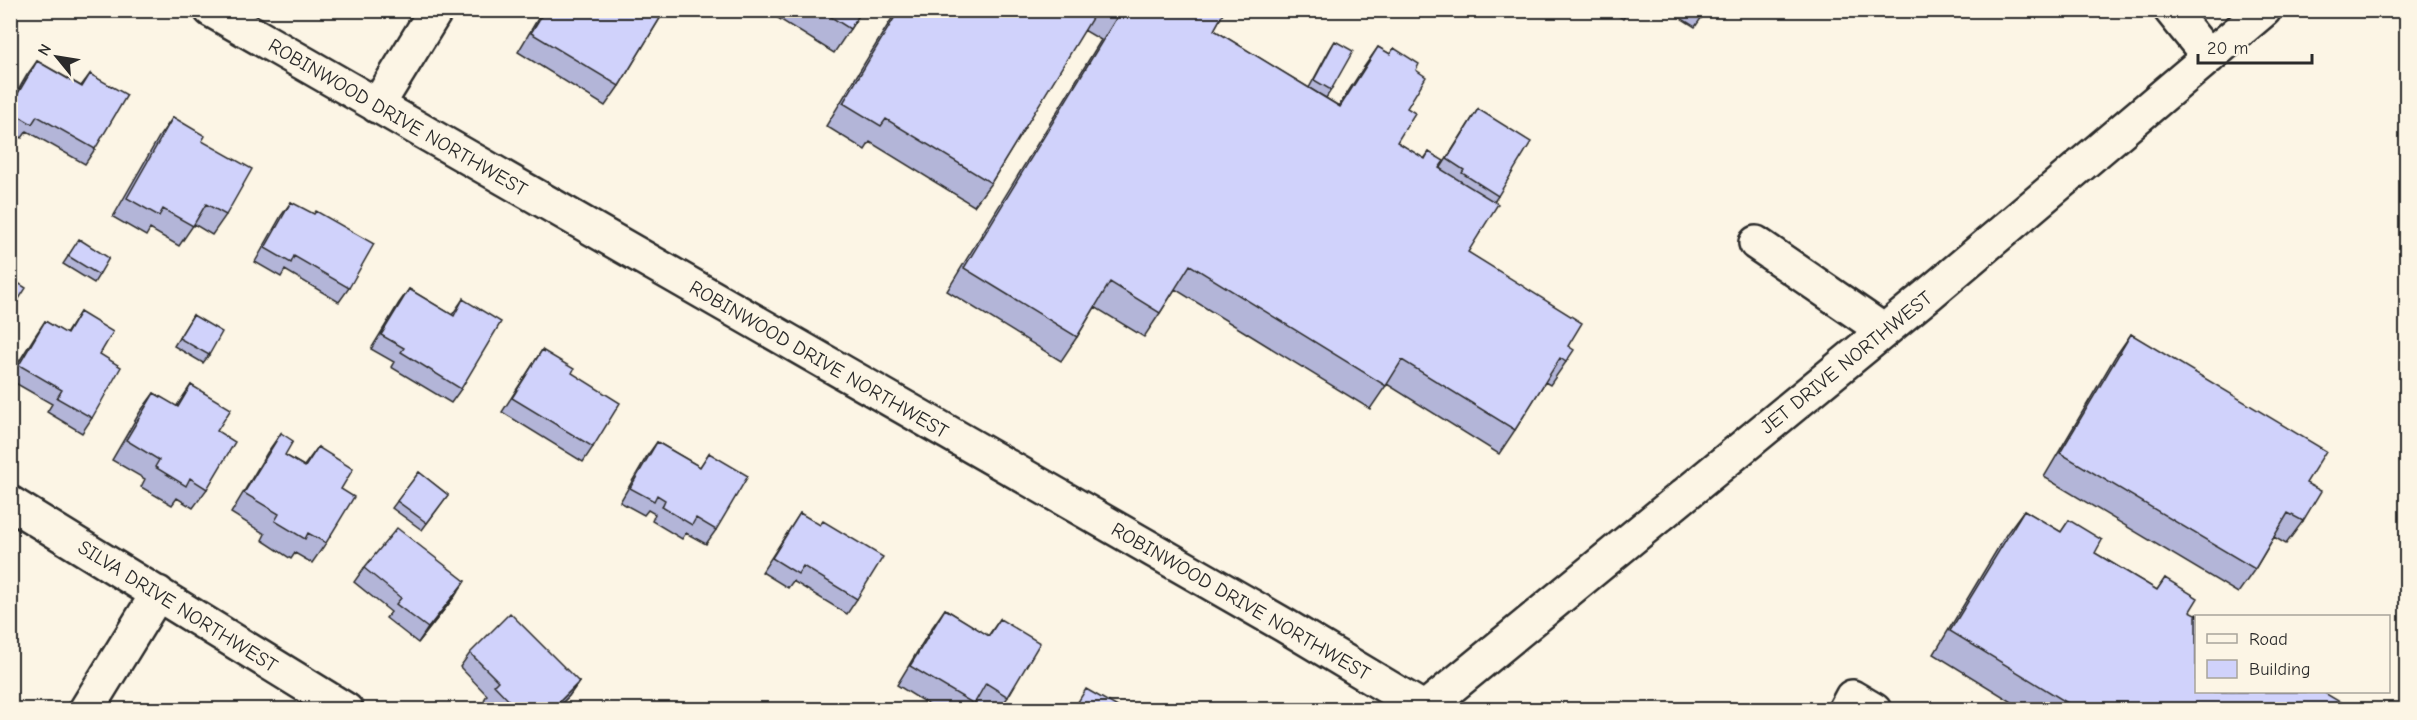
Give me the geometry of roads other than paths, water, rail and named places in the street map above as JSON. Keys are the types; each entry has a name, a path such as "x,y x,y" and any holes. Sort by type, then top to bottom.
{"street":[{"name":"ROBINWOOD DRIVE NORTHWEST","path":"211,10 1263,613 1425,709"},
{"path":"377,106 436,10"},
{"path":"2171,10 2209,57"},
{"name":"JET DRIVE NORTHWEST","path":"1425,709 1884,331 2264,10"},
{"path":"1756,243 1884,331"},
{"name":"SILVA DRIVE NORTHWEST","path":"10,503 346,710"},
{"path":"86,710 158,593"},
{"path":"1845,710 1852,697 1874,710"}]}
